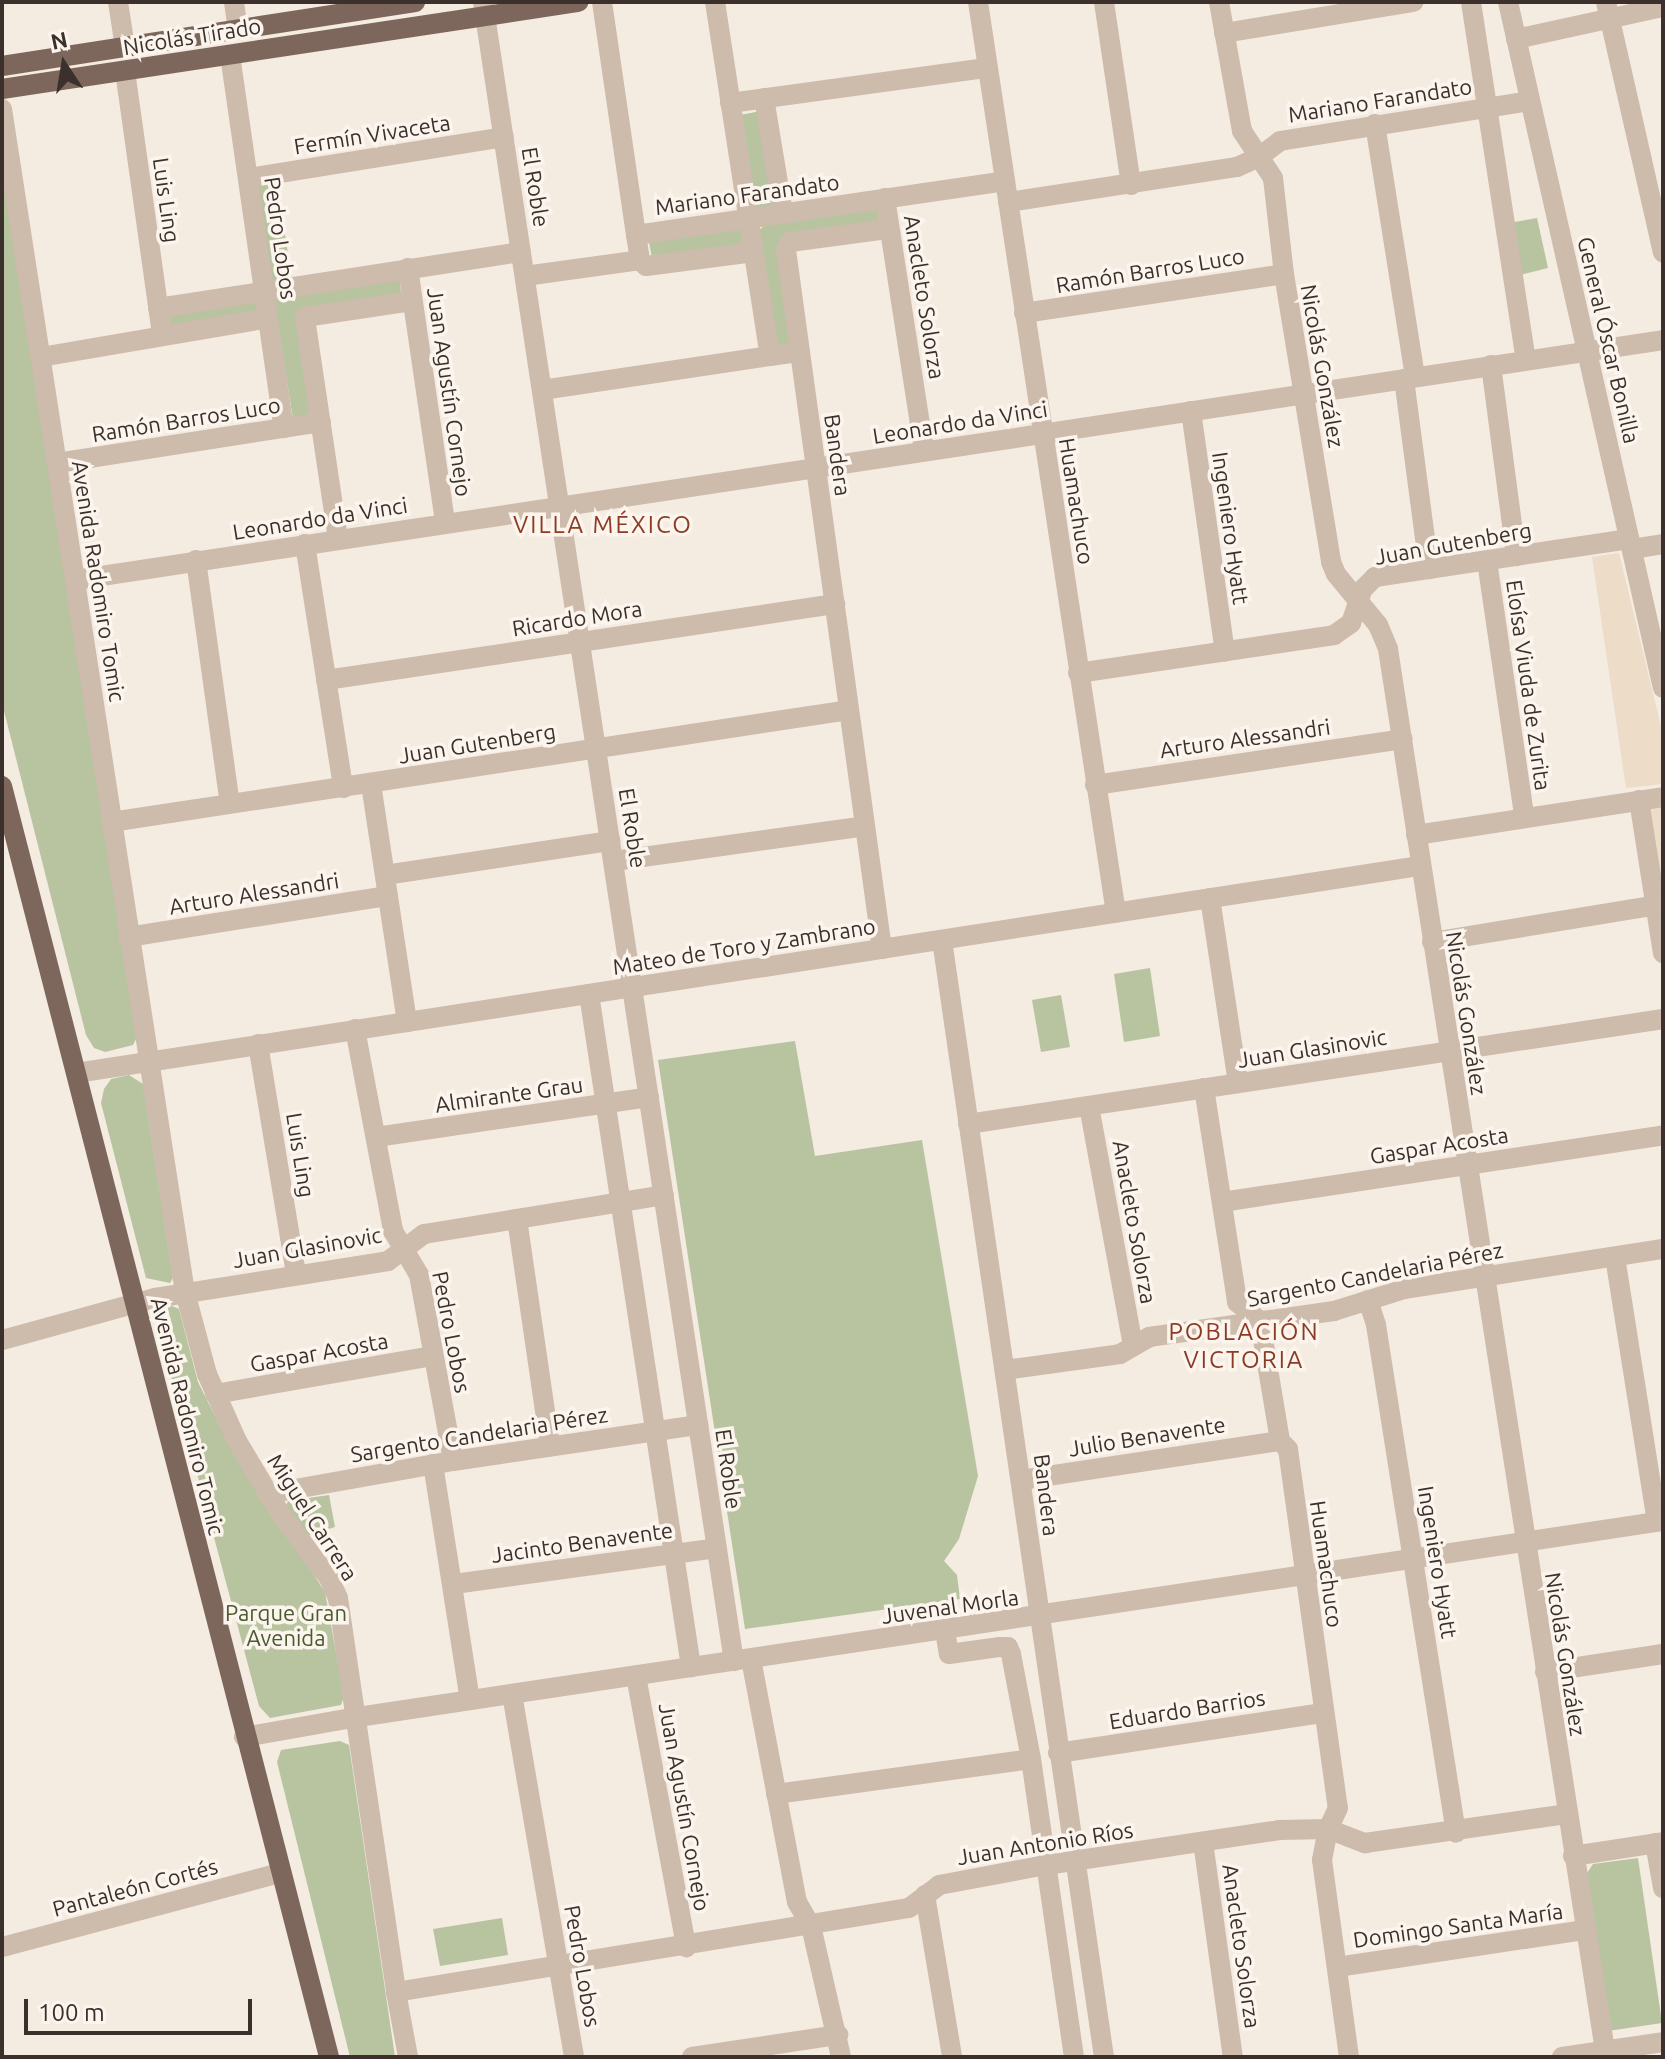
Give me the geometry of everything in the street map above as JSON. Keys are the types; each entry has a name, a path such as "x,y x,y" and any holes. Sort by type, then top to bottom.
{"main road":[{"name":"Nicolás Tirado","path":"2,66 238,30 332,9 415,2"},
{"name":"Nicolás Tirado","path":"2,89 230,55 484,9 578,2"},
{"name":"Avenida Radomiro Tomic","path":"2,786 244,1737 329,2057"}],"street":[{"path":"118,2 125,47"},
{"path":"234,2 238,30"},
{"path":"602,2 636,235"},
{"path":"715,2 770,356"},
{"name":"Huamachuco","path":"978,2 1116,913"},
{"path":"1104,2 1131,185"},
{"name":"Nicolás González","path":"1219,2 1242,131 1273,178 1284,274 1331,562 1378,625 1388,649 1605,2054"},
{"path":"1224,33 1413,2"},
{"path":"1471,2 1490,107 1526,360"},
{"name":"General Óscar Bonilla","path":"1508,2 1663,688"},
{"path":"1516,39 1608,10 1663,7"},
{"name":"El Roble","path":"484,9 717,1548 776,1794 797,1902 811,1926 841,2057"},
{"path":"1608,10 1663,253"},
{"name":"Pedro Lobos","path":"230,55 284,428"},
{"path":"730,103 987,68"},
{"name":"Luis Ling","path":"125,71 162,335"},
{"path":"764,98 783,213"},
{"name":"Mariano Farandato","path":"1008,202 1237,167 1259,157 1280,141 1530,101"},
{"name":"Avenida Radomiro Tomic","path":"2,109 147,1061"},
{"path":"1375,124 1410,378 1429,569"},
{"name":"Fermín Vivaceta","path":"248,178 504,137"},
{"name":"Mariano Farandato","path":"640,260 636,235 1005,181"},
{"name":"Anacleto Solorza","path":"885,198 924,451"},
{"name":"Bandera","path":"882,949 786,250 790,242 889,229"},
{"path":"158,308 521,252"},
{"path":"525,276 640,260 646,266 754,252"},
{"name":"Juan Agustín Cornejo","path":"408,268 445,523"},
{"name":"Ramón Barros Luco","path":"1024,313 1284,274"},
{"name":"Pedro Lobos","path":"338,539 305,317 412,301"},
{"path":"41,357 268,318"},
{"name":"Leonardo da Vinci","path":"75,580 1663,340"},
{"path":"542,390 800,352"},
{"name":"Eloísa Viuda de Zurita","path":"1491,365 1516,556"},
{"name":"Ingeniero Hyatt","path":"1191,411 1225,652"},
{"name":"Ramón Barros Luco","path":"57,463 321,422"},
{"path":"305,544 343,788"},
{"name":"Juan Gutenberg","path":"1078,673 1341,633 1351,623 1366,584 1375,577 1516,556 1630,544 1663,544"},
{"path":"196,560 230,804"},
{"name":"Eloísa Viuda de Zurita","path":"1487,561 1524,816"},
{"name":"Ricardo Mora","path":"326,680 835,604"},
{"name":"Juan Gutenberg","path":"111,822 849,710"},
{"name":"Arturo Alessandri","path":"1095,785 1403,739"},
{"path":"371,784 407,1022"},
{"path":"1416,835 1663,797"},
{"path":"1639,800 1660,904 1663,953"},
{"path":"614,861 865,826"},
{"path":"385,875 610,841"},
{"name":"Mateo de Toro y Zambrano","path":"76,1073 1420,866"},
{"name":"Arturo Alessandri","path":"128,937 388,896"},
{"path":"1210,898 1238,1083"},
{"path":"1432,942 1660,904"},
{"name":"Bandera","path":"942,940 1104,2057"},
{"path":"589,994 691,1667"},
{"name":"Juan Glasinovic","path":"968,1124 1663,1019"},
{"name":"Pedro Lobos","path":"355,1029 393,1231 419,1275 432,1356 454,1584 470,1700"},
{"name":"Luis Ling","path":"258,1044 296,1274"},
{"name":"Miguel Carrera","path":"147,1061 185,1292 199,1351 215,1394 267,1494 334,1588 342,1610 408,2057"},
{"path":"1204,1088 1237,1302 1260,1321"},
{"name":"Almirante Grau","path":"376,1137 649,1097"},
{"name":"Anacleto Solorza","path":"1089,1106 1133,1346"},
{"name":"Gaspar Acosta","path":"1222,1202 1663,1135"},
{"name":"Juan Glasinovic","path":"2,1340 185,1292 388,1261 424,1234 664,1195"},
{"path":"517,1219 550,1446"},
{"name":"Sargento Candelaria Pérez","path":"1005,1370 1120,1354 1149,1337 1334,1311 1385,1293 1663,1249"},
{"path":"1615,1257 1660,1521"},
{"name":"Ingeniero Hyatt","path":"1368,1300 1376,1325 1456,1833"},
{"name":"Huamachuco","path":"1260,1321 1280,1441 1288,1449 1303,1576 1338,1808 1328,1829 1322,1860 1349,2057"},
{"name":"Gaspar Acosta","path":"215,1394 432,1356"},
{"name":"Sargento Candelaria Pérez","path":"267,1494 443,1463 698,1425"},
{"name":"Julio Benavente","path":"1021,1480 1280,1441"},
{"name":"Juvenal Morla","path":"244,1737 358,1717 1660,1521"},
{"name":"Jacinto Benavente","path":"454,1584 717,1548"},
{"path":"945,1630 949,1654 1008,1647 1031,1759 1074,2057"},
{"path":"1545,1672 1663,1654"},
{"name":"Juan Agustín Cornejo","path":"636,1676 686,1947"},
{"name":"Pedro Lobos","path":"512,1694 574,2057"},
{"name":"Eduardo Barrios","path":"1058,1753 1323,1713"},
{"path":"776,1794 1031,1759"},
{"name":"Juan Antonio Ríos","path":"396,1992 686,1947 909,1908 939,1885 1046,1865 1279,1830 1328,1829 1365,1843 1456,1833 1566,1814"},
{"name":"Anacleto Solorza","path":"1203,1842 1233,2057"},
{"path":"1573,1856 1659,1842 1663,1888"},
{"name":"Pantaleón Cortés","path":"2,1947 280,1873"},
{"path":"925,1895 952,2057"},
{"name":"Domingo Santa María","path":"1337,1967 1585,1930"},
{"path":"692,2057 838,2035"},
{"path":"1562,2057 1605,2054 1663,2042"}],"green space":[{"path":"761,111 777,211 756,214 740,115"},
{"path":"2,157 137,1037 133,1045 105,1052 94,1048 86,1035 2,703"},
{"path":"277,181 292,281 272,284 256,185"},
{"path":"877,208 885,223 784,241 792,347 777,349 758,231 765,225"},
{"path":"1537,218 1548,268 1520,275 1509,223"},
{"path":"741,228 744,245 652,258 649,242"},
{"path":"400,280 401,293 300,311 310,410 308,417 293,419 274,301 281,295"},
{"path":"257,298 260,315 168,329 165,312"},
{"path":"1150,968 1160,1036 1124,1042 1114,974"},
{"path":"1061,995 1070,1047 1041,1052 1032,1000"},
{"path":"795,1041 815,1156 922,1140 978,1476 959,1539 944,1561 957,1575 960,1599 745,1629 658,1060"},
{"path":"129,1075 143,1084 173,1278 170,1283 146,1278 101,1103 104,1089 111,1079"},
{"name":"Parque Gran Avenida","path":"172,1306 179,1309 198,1382 224,1434 325,1592 344,1696 341,1705 270,1718 259,1706 156,1320 160,1311"},
{"path":"329,1495 335,1527 307,1536 286,1506 288,1501"},
{"path":"340,1741 349,1745 395,2057 350,2057 277,1762 281,1750"},
{"path":"1638,1858 1662,2023 1608,2031 1585,1876 1593,1864"},
{"path":"502,1918 508,1955 440,1966 433,1929"}],"shaded area":[{"path":"1619,553 1663,735 1663,784 1626,788 1592,557"},
{"path":"1663,804 1663,892 1648,806"}],"district":[{"name":"VILLA MÉXICO","path":"603,525"},
{"name":"POBLACIÓN VICTORIA","path":"1244,1346"}]}
